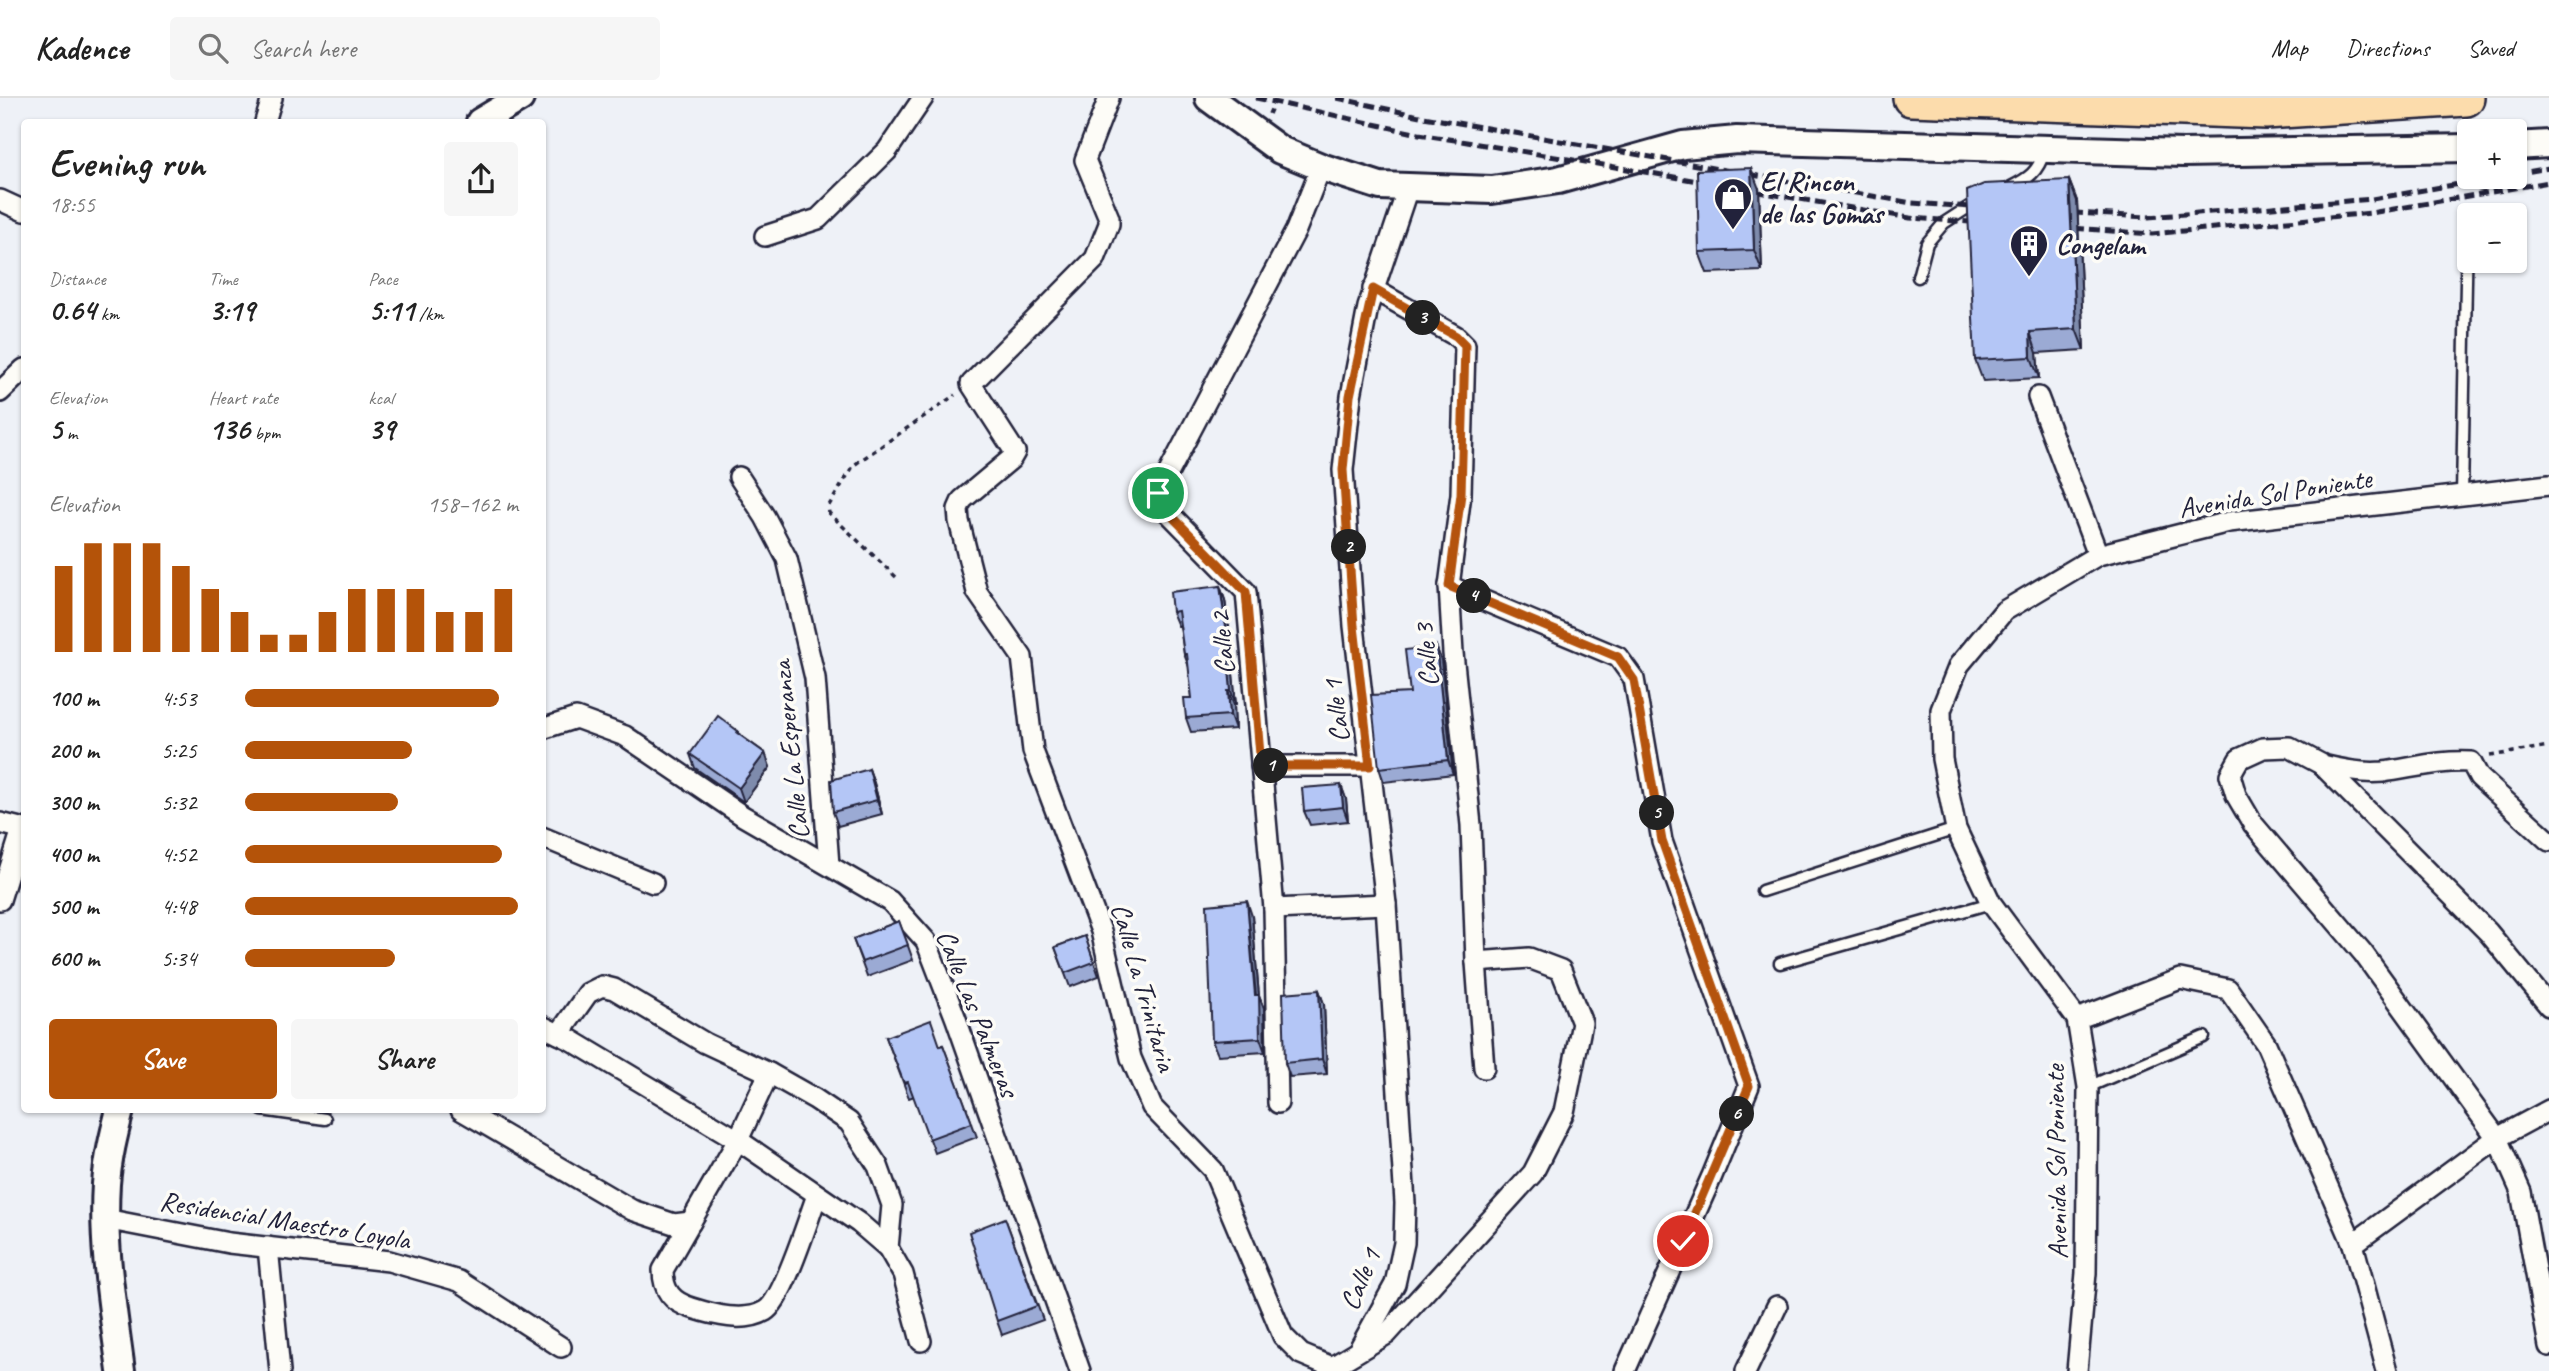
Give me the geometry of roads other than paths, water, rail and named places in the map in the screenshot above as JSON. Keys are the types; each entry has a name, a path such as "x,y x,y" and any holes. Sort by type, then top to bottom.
{"highway":[{"path":"1911,98 2266,111 2466,98"}],"street":[{"path":"266,119 272,98"},
{"path":"485,119 520,98"},
{"path":"765,236 818,219 887,150 922,98"},
{"name":"Calle La Trinitaria","path":"1109,98 1085,160 1109,218 1109,224 1095,259 971,384 1015,452 1011,459 962,500 958,509 959,521 977,592 1022,657 1032,751 1101,931 1131,1058 1152,1107 1213,1170 1283,1336 1301,1354 1332,1367 1387,1334 1533,1173 1564,1112 1582,1023 1561,970 1530,958 1476,962"},
{"path":"1209,98 1280,150 1321,167 1380,186 1408,188 1492,190 1558,180 1683,145 1737,140 2183,153 2457,148"},
{"path":"2527,145 2549,144"},
{"name":"Calle 2","path":"1278,1103 1274,909 1246,592 1161,505 1158,493 1296,230 1321,167"},
{"name":"Calle 1","path":"1358,1352 1395,1283 1404,1243 1405,1203 1386,904 1354,626 1343,470 1350,396 1373,289 1408,188"},
{"path":"0,200 21,210"},
{"name":"Calle 3","path":"1373,289 1456,336 1465,345 1461,494 1449,586 1453,653 1471,825 1476,962 1484,1068"},
{"path":"0,392 21,372"},
{"path":"2038,397 2098,555"},
{"name":"Calle La Esperanza","path":"739,477 765,517 787,559 815,678 829,865"},
{"name":"Avenida Sol Poniente","path":"2077,1371 2086,1273 2088,1087 2077,1019 1991,903 1956,829 1942,759 1941,710 1959,665 2004,611 2098,555 2229,522 2549,485"},
{"path":"1449,586 1618,657 1634,680 1662,841 1749,1086 1625,1371"},
{"name":"Calle Las Palmeras","path":"546,728 576,718 625,736 743,816 890,901 926,941 1080,1371"},
{"path":"2549,841 2479,777 2471,762 2438,762 2381,772 2352,772 2321,764 2289,747 2263,748 2239,759 2230,775 2236,795 2253,824 2363,953 2497,1138 2521,1192 2549,1346"},
{"path":"2321,764 2488,932 2549,1006"},
{"path":"1261,766 1370,766"},
{"path":"0,823 21,828"},
{"path":"0,900 21,835"},
{"path":"546,838 653,883"},
{"path":"1274,909 1386,904"},
{"path":"2077,1019 2180,979 2228,989 2266,1044 2353,1244 2387,1371"},
{"path":"888,1248 892,1205 878,1166 849,1122 815,1099 769,1073 705,1043 614,989 602,986 589,993 551,1030 738,1140 859,1223 888,1248 903,1274 921,1340"},
{"path":"769,1073 738,1140 663,1270 663,1285 678,1304 718,1317 750,1316 767,1311 776,1300 817,1195"},
{"path":"2353,1244 2497,1138 2549,1110"},
{"path":"119,1113 110,1154 105,1219 106,1256 121,1371"},
{"path":"466,1113 632,1210 674,1224 691,1222"},
{"name":"Residencial Maestro Loyola","path":"105,1219 229,1243 389,1261 459,1281 561,1348"},
{"path":"268,1247 280,1371"},
{"path":"1746,1371 1777,1306"}],"lane":[{"path":"2004,190 2034,174 2041,164 2045,148"},
{"path":"1917,277 1927,243 1944,223 1968,206 1986,198"},
{"path":"2462,496 2466,273"},
{"path":"1762,891 1956,829"},
{"path":"1780,963 1991,903"},
{"path":"2088,1087 2204,1037"},
{"path":"283,1113 325,1119"}],"railway":[{"path":"1256,98 1419,134 1716,184"},
{"path":"1337,98 1424,117 1912,203 1988,208"},
{"path":"2527,172 2549,168"},
{"path":"2060,227 2152,234 2371,213 2549,182"},
{"path":"2058,212 2148,217 2372,199 2457,184"},
{"path":"1741,189 1910,218 1986,223"}],"place":[{"name":"El Rincon de las Gomas","path":"1733,231"},
{"name":"Congelam","path":"2029,278"}]}
